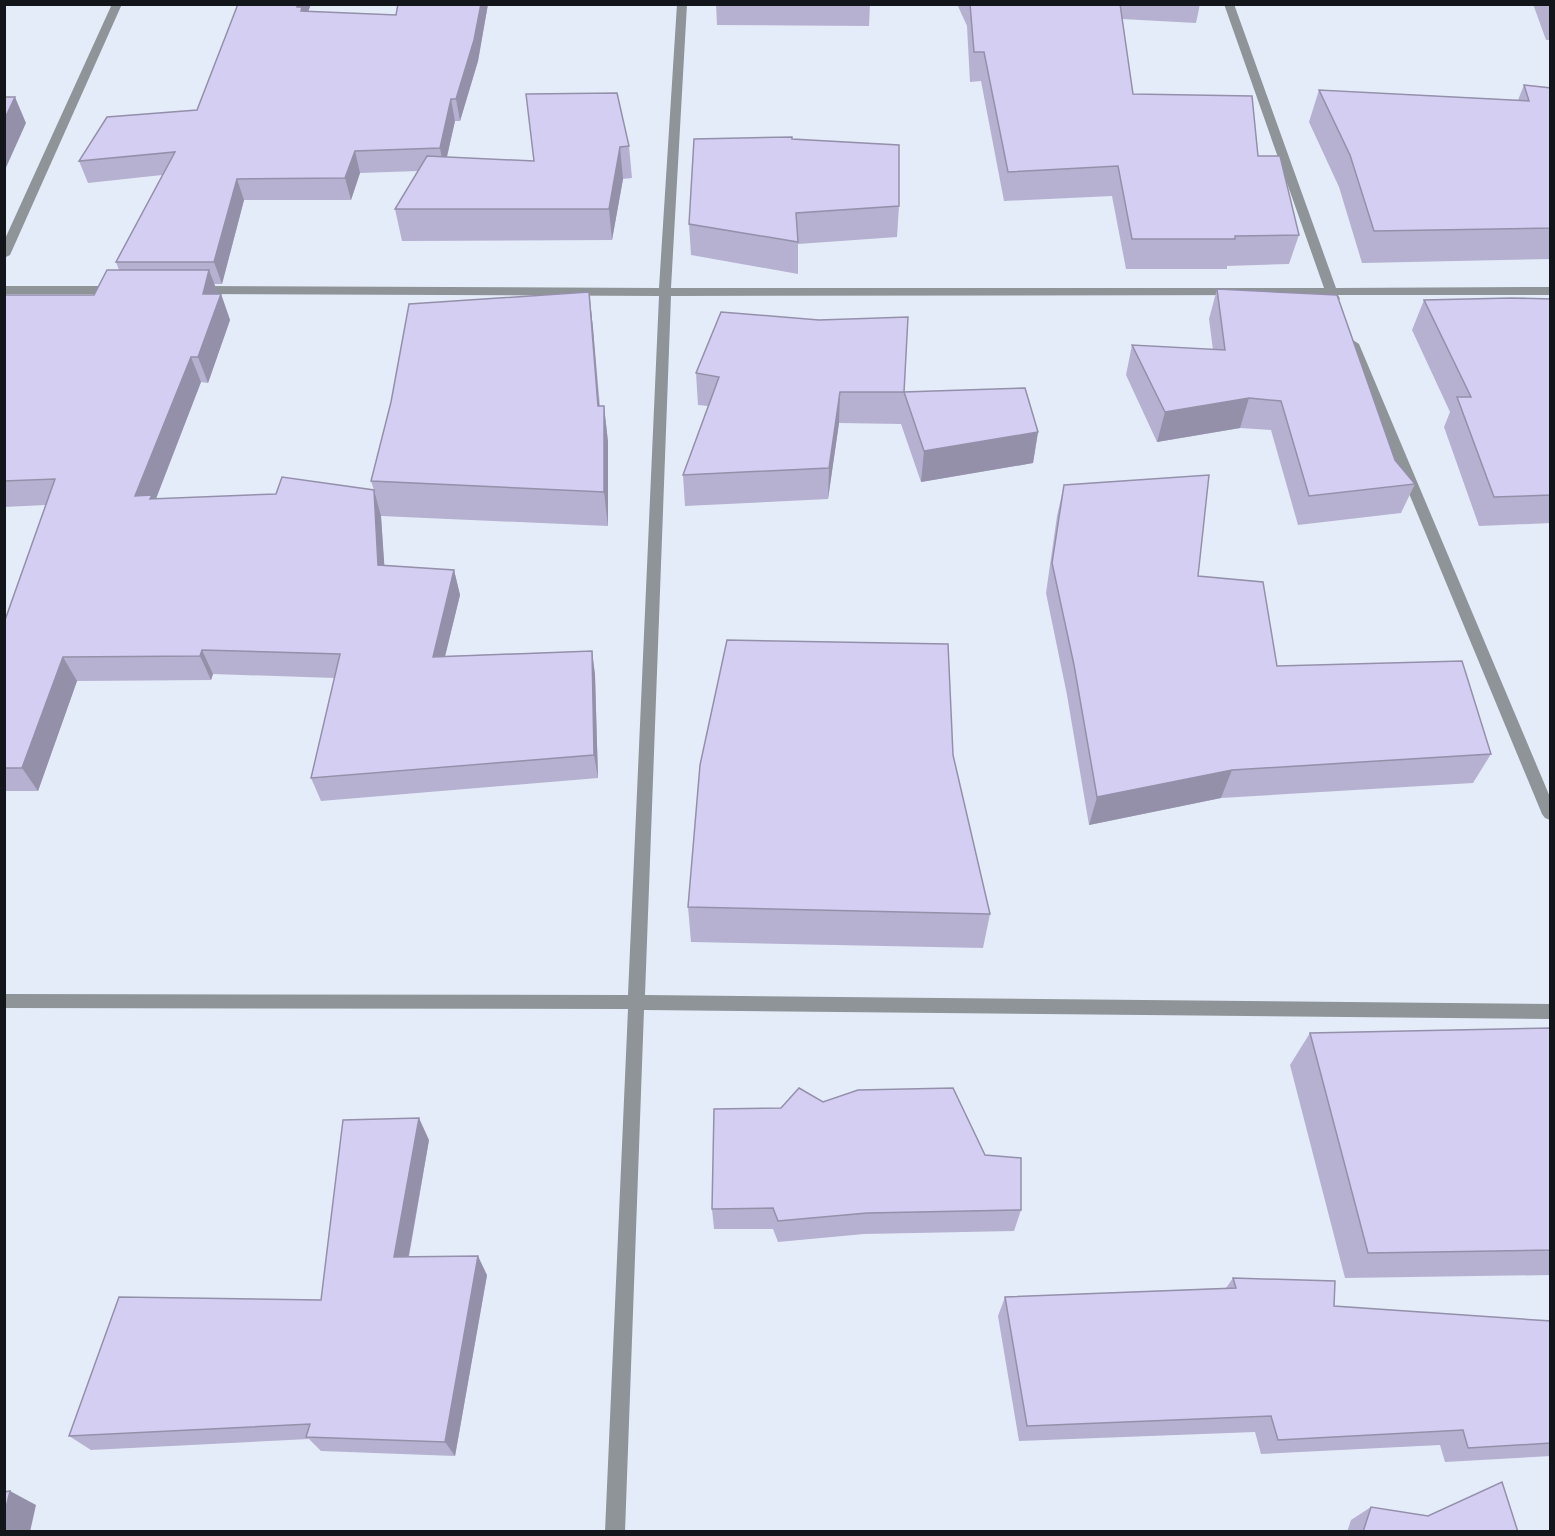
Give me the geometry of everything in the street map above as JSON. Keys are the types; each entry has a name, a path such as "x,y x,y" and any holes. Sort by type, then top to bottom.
{"street":[{"path":"4,255 117,4"},
{"path":"615,1532 665,292 682,4"},
{"path":"1229,4 1340,313"},
{"path":"4,290 131,290"},
{"path":"188,290 1551,291"},
{"path":"1349,335 1551,814"},
{"path":"4,1001 636,1002 1551,1012"}],"building":[{"path":"238,4 297,4 297,7 302,7 301,11 396,15 398,4 481,4 474,40 456,99 451,99 440,148 355,151 345,178 237,179 214,262 116,262 175,152 79,161 107,117 197,110"},
{"path":"970,4 1120,4 1133,94 1252,96 1258,156 1280,156 1299,235 1235,236 1235,239 1132,239 1118,166 1008,172 984,52 974,52"},
{"path":"1524,85 1551,88 1551,228 1374,231 1350,155 1319,90 1529,101"},
{"path":"617,93 629,146 620,147 609,209 395,209 427,156 534,161 526,94"},
{"path":"4,97 15,97 4,120"},
{"path":"792,137 792,139 899,145 899,206 796,213 798,242 689,224 694,139"},
{"path":"107,270 209,270 203,294 221,294 198,357 191,357 135,496 152,495 150,499 276,494 282,477 374,490 378,565 454,570 433,657 592,651 594,755 311,778 340,654 202,650 200,656 63,657 22,768 4,768 4,623 55,479 4,481 4,295 94,295"},
{"path":"1217,289 1337,295 1395,460 1415,484 1309,496 1281,401 1249,398 1165,412 1132,345 1225,350"},
{"path":"589,292 598,406 604,406 604,492 371,481 391,402 409,304"},
{"path":"1551,299 1551,495 1494,497 1457,397 1471,397 1424,300"},
{"path":"721,312 819,320 908,317 904,392 840,392 829,468 683,475 719,377 696,373"},
{"path":"1025,388 1038,432 924,451 904,392"},
{"path":"1209,475 1198,576 1263,582 1277,666 1462,661 1491,754 1232,770 1097,797 1074,665 1052,563 1064,485"},
{"path":"727,640 948,644 953,755 990,914 688,907 700,765"},
{"path":"1551,1028 1551,1250 1368,1253 1310,1033"},
{"path":"799,1088 823,1102 858,1090 953,1088 985,1155 1021,1158 1021,1210 867,1213 778,1221 773,1208 712,1209 714,1109 781,1108"},
{"path":"419,1118 394,1257 478,1256 445,1442 306,1437 310,1424 69,1436 119,1297 321,1300 343,1120"},
{"path":"1233,1278 1335,1281 1334,1306 1551,1321 1551,1443 1468,1448 1463,1430 1278,1440 1271,1416 1027,1426 1005,1297 1236,1288"},
{"path":"1502,1482 1518,1532 1363,1532 1371,1507 1428,1516"},
{"path":"10,1491 4,1516 4,1492"}]}
